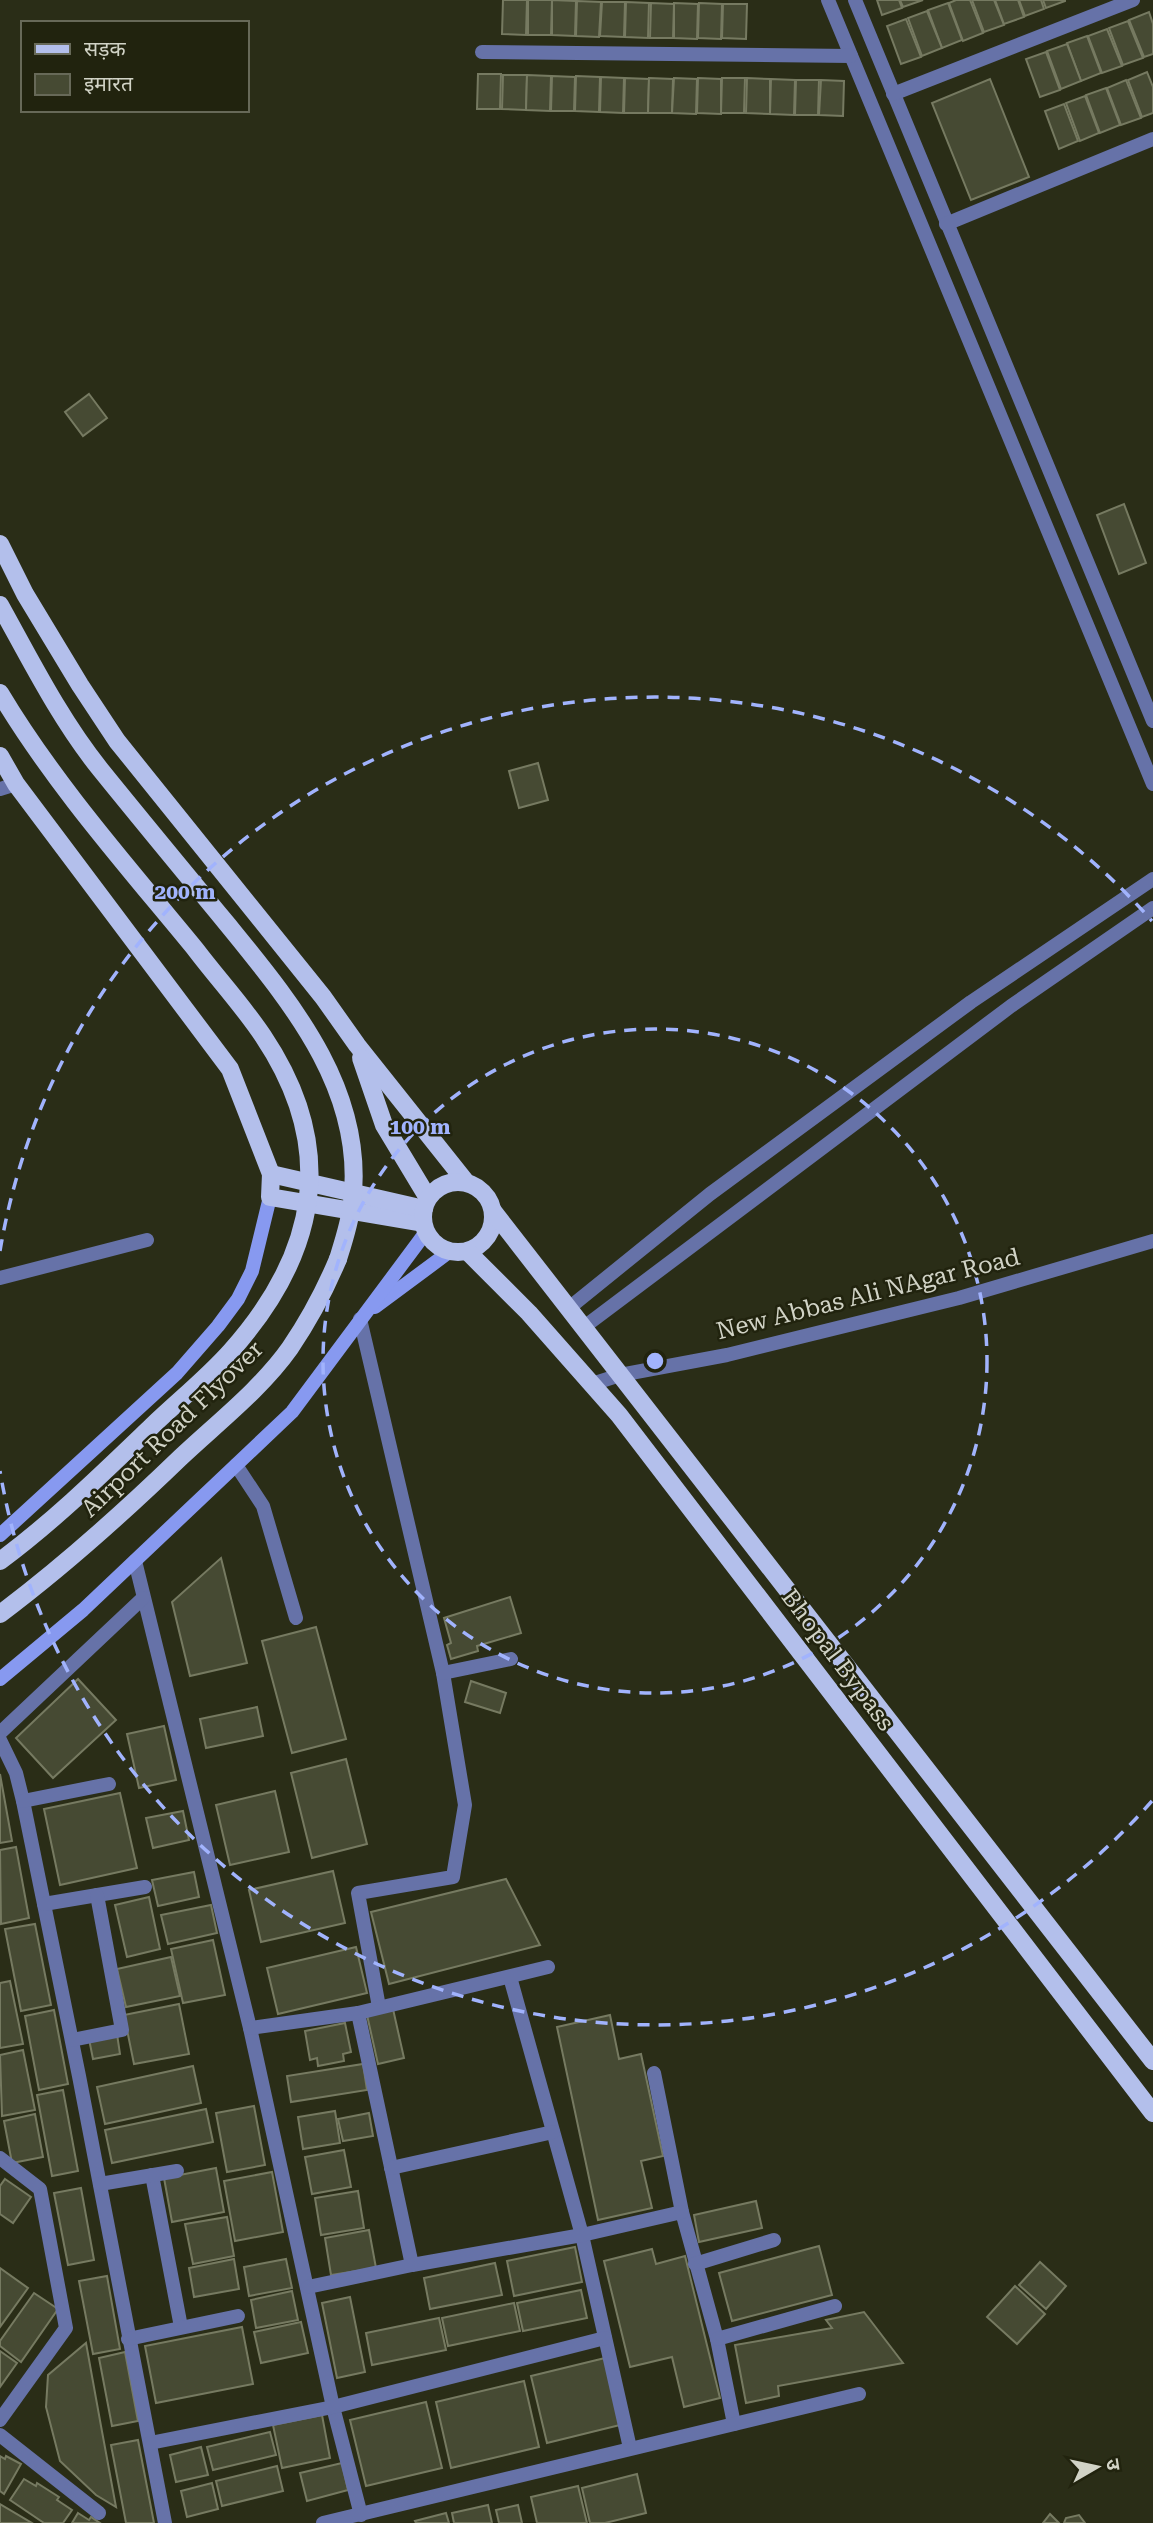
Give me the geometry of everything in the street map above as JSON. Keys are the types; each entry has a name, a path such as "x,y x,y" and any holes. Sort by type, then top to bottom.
{"main road":[{"path":"0,544 52,640 117,741 323,996 356,1045 466,1182 484,1193 493,1211 491,1231 477,1247 468,1252 449,1252 440,1248 384,1125 356,1045"},
{"name":"Airport Road Flyover","path":"0,605 78,739 272,978 300,1018 327,1066 343,1104 350,1129 354,1181 349,1223 338,1259 324,1291 289,1349 263,1380 114,1521 49,1577 0,1614"},
{"name":"Airport Road Flyover","path":"0,693 58,779 264,1037 293,1089 305,1128 311,1179 305,1218 288,1268 262,1312 230,1352 110,1466 22,1545 0,1561"},
{"path":"0,756 8,787 230,1069 271,1174 270,1197 425,1216"},
{"path":"271,1174 425,1216"},
{"path":"425,1216 435,1190 444,1185 466,1182"},
{"name":"Bhopal Bypass","path":"493,1211 1153,2061"},
{"name":"Bhopal Bypass","path":"468,1252 529,1313 619,1415 1153,2113"}],"street":[{"path":"828,0 1153,784"},
{"path":"855,0 1153,721"},
{"path":"893,94 1133,0"},
{"path":"482,52 851,56"},
{"path":"946,224 1153,139"},
{"path":"569,1308 710,1194 960,1010 1153,879"},
{"path":"584,1327 1011,1006 1153,908"},
{"path":"0,1535 177,1373 218,1326 238,1299 253,1271 270,1197"},
{"path":"0,1679 83,1610 292,1412 360,1319 425,1216"},
{"path":"0,1278 148,1240"},
{"name":"New Abbas Ali NAgar Road","path":"592,1384 620,1375 727,1355 959,1298 1153,1241"},
{"path":"360,1319 449,1252"},
{"path":"360,1319 443,1673 465,1805 453,1877 358,1893 379,2007"},
{"path":"236,1465 262,1506 296,1618"},
{"path":"135,1561 250,2028 333,2407 360,2515"},
{"path":"0,1733 144,1598"},
{"path":"443,1673 511,1659"},
{"path":"0,1740 16,1773 23,1801 165,2523"},
{"path":"23,1801 109,1784"},
{"path":"44,1904 145,1887"},
{"path":"72,2040 122,2030 97,1895"},
{"path":"250,2028 358,2013 548,1968"},
{"path":"510,1977 582,2235 630,2448"},
{"path":"358,2013 412,2265"},
{"path":"654,2073 682,2211 717,2339 734,2424"},
{"path":"391,2168 553,2132"},
{"path":"0,2158 40,2189 66,2328 0,2420"},
{"path":"100,2184 177,2171"},
{"path":"152,2175 181,2327"},
{"path":"308,2287 412,2265 582,2235 682,2211"},
{"path":"695,2264 774,2240"},
{"path":"717,2339 835,2306"},
{"path":"128,2339 238,2316"},
{"path":"150,2443 333,2407 605,2339"},
{"path":"323,2523 859,2394"},
{"path":"0,2435 99,2513"}],"building":[{"path":"503,0 527,0 526,35 502,34"},
{"path":"528,0 552,0 551,35 528,35"},
{"path":"552,0 576,1 575,36 552,35"},
{"path":"877,0 899,0 902,8 882,15"},
{"path":"900,0 923,0 903,7"},
{"path":"970,0 983,33 963,41 949,3"},
{"path":"972,0 994,0 1004,25 984,32"},
{"path":"995,0 1018,0 1024,17 1004,24"},
{"path":"1019,0 1041,0 1044,9 1025,16"},
{"path":"1043,0 1065,0 1065,1 1046,8"},
{"path":"577,1 601,2 599,37 576,36"},
{"path":"602,2 625,2 624,37 600,36"},
{"path":"626,2 649,3 648,38 625,37"},
{"path":"651,3 674,4 673,38 650,38"},
{"path":"674,3 698,4 697,39 674,38"},
{"path":"699,3 722,4 721,39 698,38"},
{"path":"948,3 962,40 942,48 928,10"},
{"path":"723,4 747,4 746,39 722,38"},
{"path":"927,11 942,48 922,56 908,18"},
{"path":"1149,12 1153,24 1153,54 1144,57 1129,20"},
{"path":"906,19 921,57 901,64 887,26"},
{"path":"1128,21 1143,58 1123,65 1109,28"},
{"path":"1107,29 1122,66 1102,73 1088,36"},
{"path":"1087,36 1101,73 1081,81 1067,43"},
{"path":"1067,44 1081,81 1061,89 1047,51"},
{"path":"1046,52 1060,90 1040,97 1026,59"},
{"path":"1147,72 1153,87 1153,113 1142,117 1128,80"},
{"path":"478,74 501,74 500,109 477,109"},
{"path":"503,75 527,75 526,110 502,109"},
{"path":"527,75 551,76 550,111 526,110"},
{"path":"552,76 575,77 574,111 551,111"},
{"path":"576,76 600,77 599,112 575,111"},
{"path":"601,77 624,78 623,113 600,112"},
{"path":"625,78 649,79 648,113 624,113"},
{"path":"649,78 673,79 672,113 648,113"},
{"path":"674,78 697,79 696,114 672,113"},
{"path":"698,78 721,79 721,114 697,113"},
{"path":"722,78 745,78 744,113 721,113"},
{"path":"747,78 770,79 770,114 746,113"},
{"path":"771,79 795,80 794,115 770,114"},
{"path":"990,79 1029,177 971,200 932,103"},
{"path":"796,80 819,80 818,115 795,115"},
{"path":"821,80 844,81 843,116 819,115"},
{"path":"1126,80 1141,118 1121,125 1107,88"},
{"path":"1106,88 1120,125 1100,133 1086,95"},
{"path":"1085,96 1099,133 1080,141 1066,103"},
{"path":"1064,104 1078,141 1059,149 1045,111"},
{"path":"89,394 107,418 83,436 65,412"},
{"path":"1124,504 1146,563 1119,574 1097,515"},
{"path":"538,763 548,800 519,808 509,771"},
{"path":"221,1558 247,1663 190,1676 172,1602"},
{"path":"510,1597 521,1633 477,1646 478,1651 451,1659 447,1645 451,1643 444,1618"},
{"path":"316,1627 346,1739 292,1753 262,1641"},
{"path":"78,1679 116,1720 53,1778 16,1738"},
{"path":"471,1681 506,1693 500,1713 465,1702"},
{"path":"257,1707 263,1736 206,1748 200,1719"},
{"path":"164,1726 176,1780 139,1788 127,1734"},
{"path":"346,1759 367,1844 312,1858 291,1773"},
{"path":"0,1774 12,1841 0,1843"},
{"path":"275,1791 289,1852 230,1865 216,1805"},
{"path":"120,1793 137,1868 60,1885 44,1809"},
{"path":"183,1811 189,1840 153,1848 146,1818"},
{"path":"16,1847 29,1918 1,1924 0,1850"},
{"path":"333,1871 345,1923 261,1942 249,1890"},
{"path":"194,1872 199,1897 158,1906 152,1880"},
{"path":"506,1879 540,1945 389,1984 371,1912"},
{"path":"149,1897 160,1949 127,1957 115,1905"},
{"path":"211,1905 217,1933 168,1944 161,1915"},
{"path":"35,1924 51,2005 21,2011 5,1929"},
{"path":"213,1940 225,1995 183,2003 171,1949"},
{"path":"356,1947 367,1993 278,2014 267,1968"},
{"path":"171,1957 180,1996 126,2007 117,1969"},
{"path":"10,1981 23,2044 0,2048 0,1983"},
{"path":"179,2004 189,2054 134,2064 124,2015"},
{"path":"393,2009 404,2058 378,2064 367,2015"},
{"path":"54,2010 68,2084 39,2090 25,2016"},
{"path":"610,2015 619,2059 641,2054 663,2156 641,2161 652,2208 598,2220 557,2027"},
{"path":"345,2023 351,2052 343,2054 344,2061 318,2066 317,2058 310,2060 305,2031"},
{"path":"117,2034 120,2054 93,2059 89,2039"},
{"path":"23,2050 35,2110 2,2116 0,2055"},
{"path":"363,2064 367,2090 291,2102 287,2076"},
{"path":"193,2066 201,2103 105,2124 97,2087"},
{"path":"63,2090 78,2171 52,2176 37,2095"},
{"path":"254,2106 265,2165 227,2172 216,2113"},
{"path":"206,2109 213,2142 112,2163 105,2130"},
{"path":"335,2111 340,2143 303,2149 298,2117"},
{"path":"369,2113 373,2136 343,2141 338,2119"},
{"path":"35,2114 43,2157 12,2163 4,2121"},
{"path":"344,2150 351,2187 312,2194 305,2157"},
{"path":"216,2168 224,2212 172,2222 164,2178"},
{"path":"272,2172 283,2232 235,2241 224,2181"},
{"path":"5,2179 31,2197 13,2223 0,2214 0,2186"},
{"path":"81,2188 94,2260 68,2265 54,2193"},
{"path":"358,2191 364,2228 321,2235 315,2198"},
{"path":"756,2201 762,2228 699,2242 694,2215"},
{"path":"227,2217 234,2256 193,2264 185,2224"},
{"path":"369,2230 376,2268 331,2275 325,2238"},
{"path":"819,2246 832,2295 732,2321 719,2273"},
{"path":"575,2247 582,2282 514,2296 507,2261"},
{"path":"652,2249 656,2264 685,2256 720,2398 684,2407 672,2357 630,2367 604,2261"},
{"path":"234,2259 239,2289 194,2297 189,2268"},
{"path":"286,2259 292,2288 249,2296 244,2267"},
{"path":"1040,2262 1066,2286 1046,2309 1019,2285"},
{"path":"495,2263 502,2295 430,2309 424,2278"},
{"path":"0,2268 28,2288 0,2327"},
{"path":"107,2276 120,2349 93,2354 79,2281"},
{"path":"1015,2286 1045,2314 1017,2344 987,2317"},
{"path":"581,2290 587,2318 523,2331 517,2303"},
{"path":"292,2291 298,2320 256,2328 251,2300"},
{"path":"34,2293 58,2309 21,2362 0,2346 0,2341"},
{"path":"350,2297 365,2372 337,2378 322,2303"},
{"path":"514,2303 520,2331 448,2346 442,2318"},
{"path":"864,2312 903,2363 778,2386 779,2396 746,2403 735,2345 832,2328 826,2320"},
{"path":"439,2318 446,2350 372,2365 366,2333"},
{"path":"301,2322 308,2353 261,2363 254,2332"},
{"path":"242,2327 253,2384 156,2403 145,2346"},
{"path":"86,2343 116,2507 96,2495 60,2461 46,2407 48,2375"},
{"path":"0,2351 17,2363 0,2387"},
{"path":"125,2352 138,2421 112,2426 99,2358"},
{"path":"605,2358 620,2425 547,2443 531,2376"},
{"path":"524,2381 539,2447 451,2468 436,2402"},
{"path":"426,2402 442,2468 366,2486 350,2420"},
{"path":"322,2415 330,2458 282,2468 273,2425"},
{"path":"270,2432 276,2455 213,2470 207,2447"},
{"path":"138,2440 154,2523 126,2523 111,2445"},
{"path":"201,2447 208,2475 176,2482 170,2455"},
{"path":"0,2456 5,2459 6,2456 21,2464 4,2494 0,2491"},
{"path":"342,2463 348,2490 307,2501 300,2473"},
{"path":"277,2466 283,2491 222,2506 216,2481"},
{"path":"637,2474 646,2513 605,2523 590,2523 582,2488"},
{"path":"24,2479 36,2486 37,2483 59,2497 57,2500 72,2510 63,2523 44,2523 10,2500"},
{"path":"212,2483 218,2509 187,2517 181,2491"},
{"path":"578,2486 587,2523 537,2523 531,2497"},
{"path":"0,2504 32,2523 0,2523"},
{"path":"488,2505 492,2523 454,2523 452,2513"},
{"path":"518,2505 522,2523 499,2523 496,2510"},
{"path":"78,2513 89,2520 91,2517 100,2523 72,2523"},
{"path":"446,2513 449,2523 415,2521"},
{"path":"1050,2514 1059,2523 1043,2523"},
{"path":"1079,2515 1085,2523 1064,2523 1066,2518"}]}
